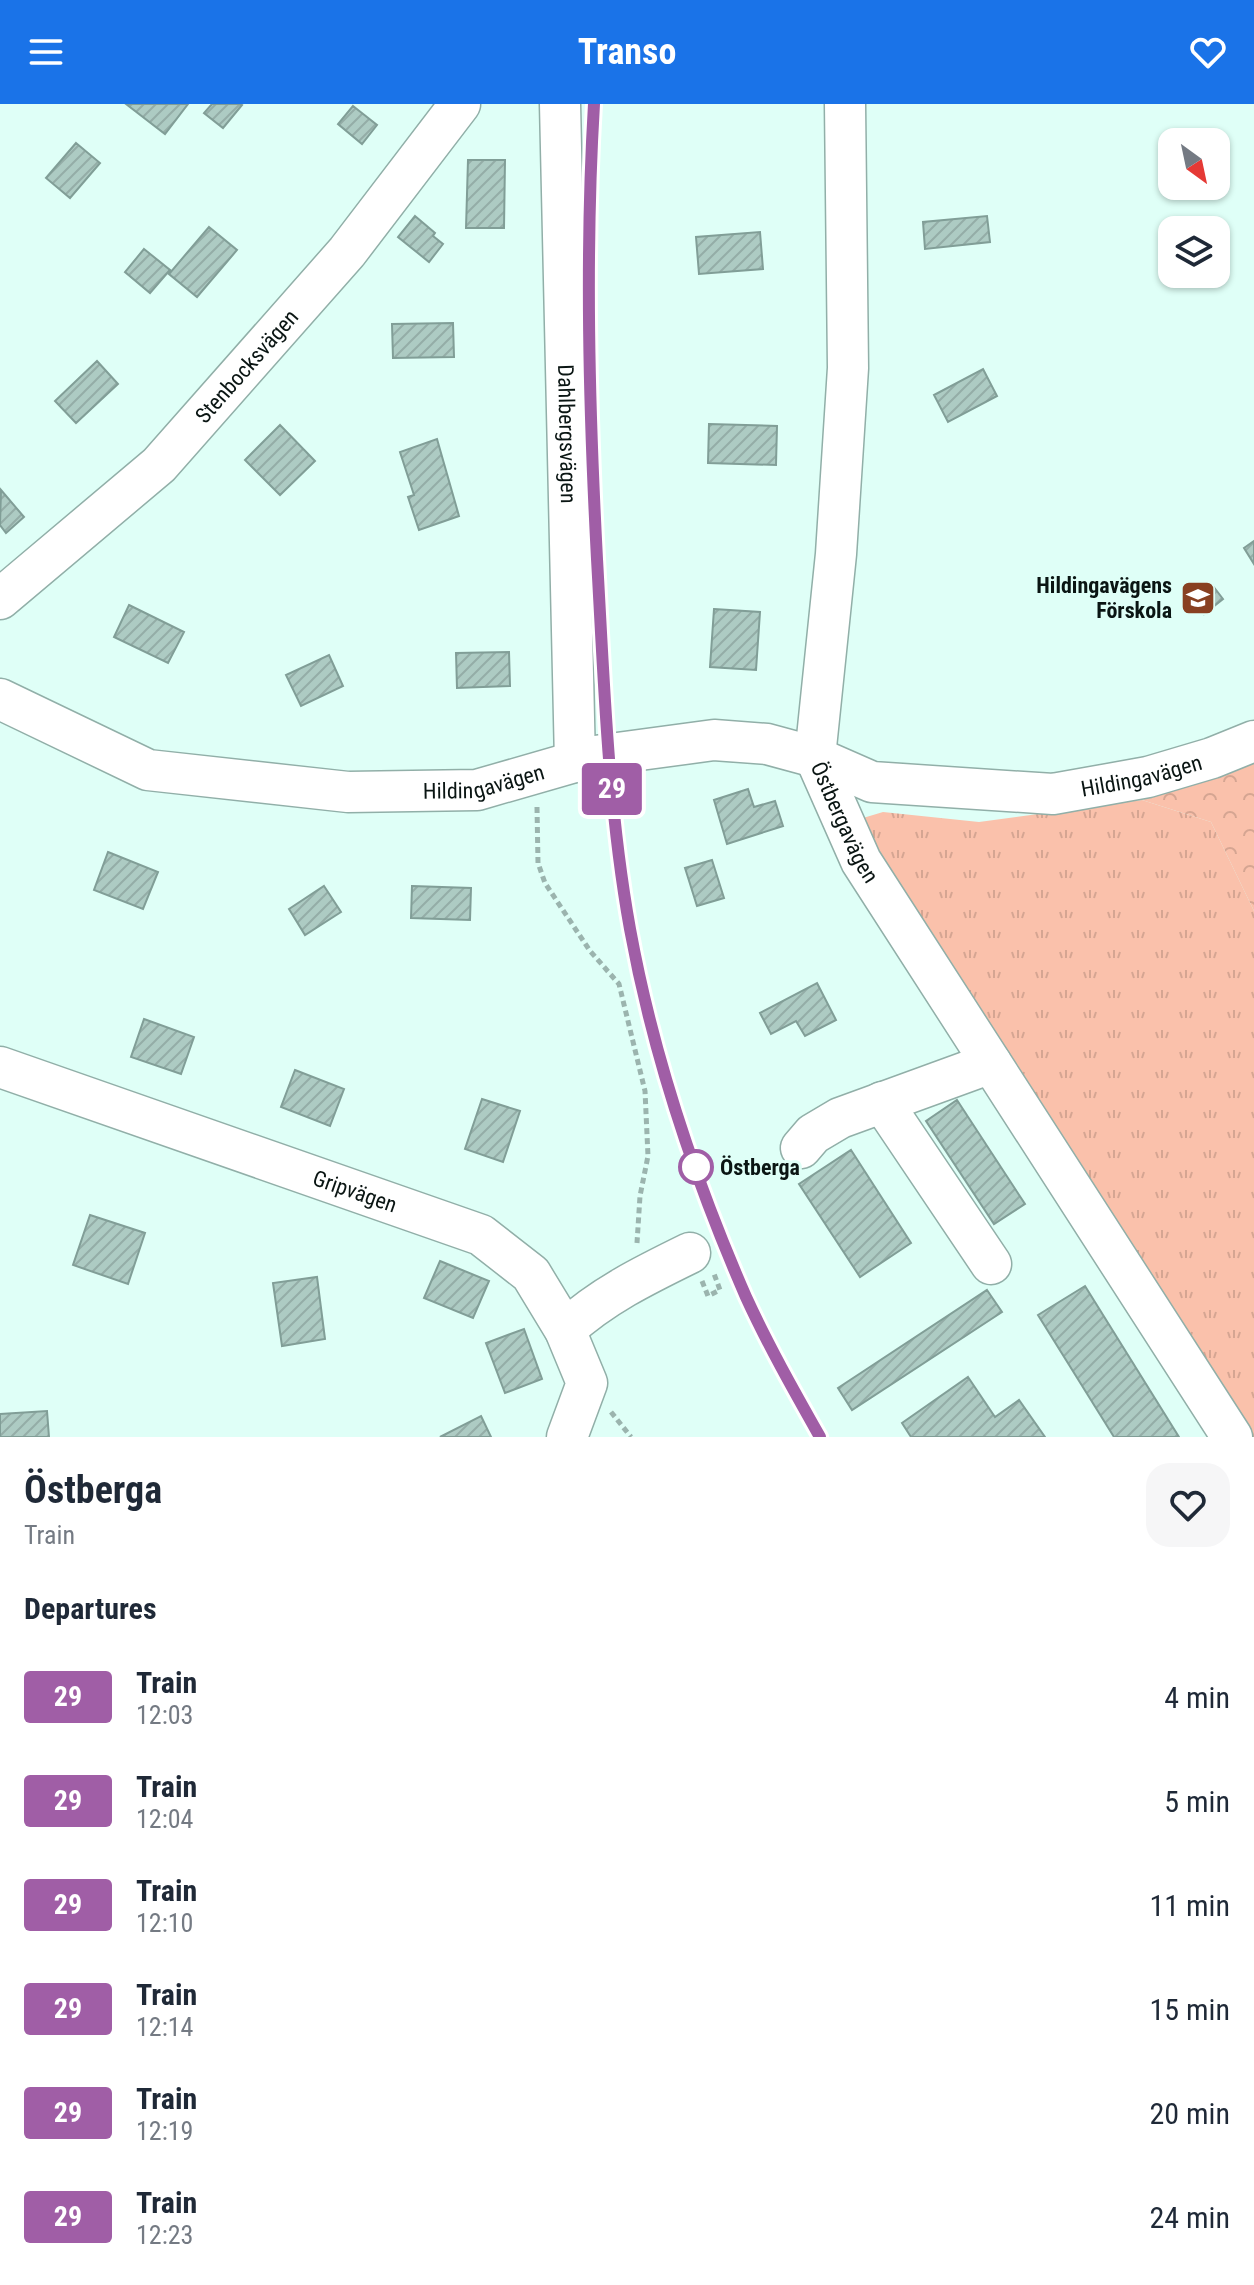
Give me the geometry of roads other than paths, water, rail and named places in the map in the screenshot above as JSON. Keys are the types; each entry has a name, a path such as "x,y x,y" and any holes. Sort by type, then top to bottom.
{"street":[{"name":"Stenbocksvägen","path":"0,599 159,465 347,252 460,104"},
{"name":"Dahlbergsvägen","path":"560,104 575,762"},
{"name":"Östbergavägen","path":"845,104 848,368 836,554 815,757 861,861 1232,1437"},
{"name":"Hildingavägen","path":"0,699 148,770 348,792 477,790 595,756 714,740 767,744 815,757 872,782 1053,794 1148,777 1212,758 1254,741"},
{"path":"801,1148 813,1134 840,1118 991,1063"},
{"name":"Gripvägen","path":"0,1067 481,1235 531,1274 565,1330 587,1383 567,1437"},
{"path":"882,1102 991,1264"},
{"path":"565,1330 589,1308 635,1280 690,1253"}],"railway":[{"path":"594,104 589,274 594,502 612,791 630,929 663,1070 710,1208 754,1315 820,1437"}],"train":[{"name":"29","path":"594,104 589,297 595,505 608,754 630,930 646,1005 666,1074 717,1227 747,1299 820,1437"}],"place":[{"name":"Hildingavägens Förskola","path":"1198,598"},
{"name":"Östberga","path":"696,1167"}]}
